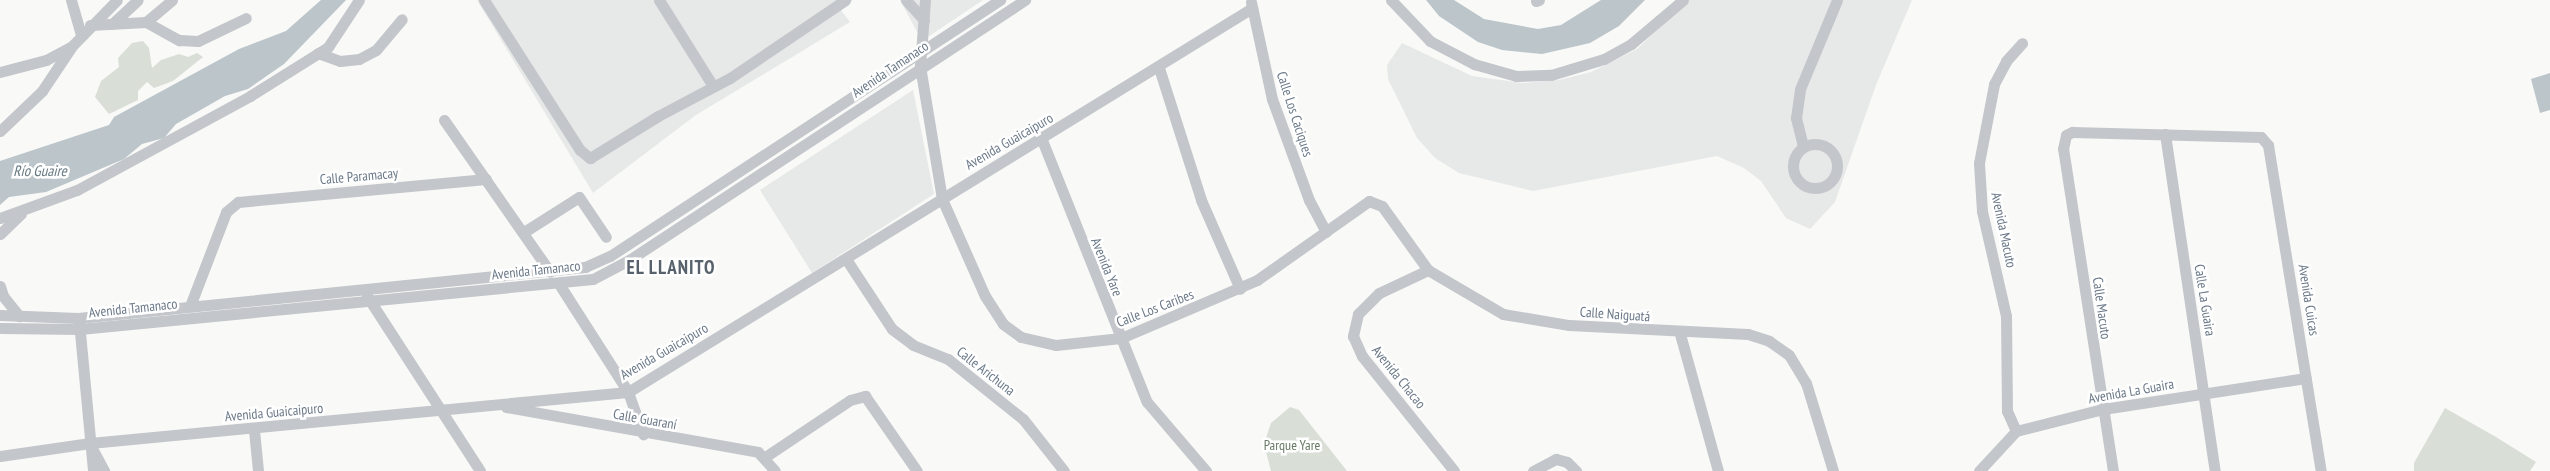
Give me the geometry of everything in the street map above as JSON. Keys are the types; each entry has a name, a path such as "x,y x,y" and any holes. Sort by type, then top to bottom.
{"street":[{"path":"71,0 81,36"},
{"path":"0,130 42,91 72,46 90,25 117,0"},
{"path":"112,24 138,0"},
{"path":"146,22 172,0"},
{"path":"0,218 22,213 110,173 250,96 318,54 344,28 359,0"},
{"path":"484,0 580,150 590,158 713,86 844,0"},
{"path":"659,0 713,86"},
{"path":"906,0 924,20"},
{"name":"Calle Los Caribes","path":"925,0 920,66 942,199 984,296 1012,332 1045,344 1121,338 1240,289 1326,232 1357,207"},
{"name":"Avenida Tamanaco","path":"0,328 79,323 367,295 585,268 610,256 1000,0"},
{"name":"Avenida Tamanaco","path":"0,316 19,316 79,323 190,306 559,284 593,279 612,270 920,66 1025,0"},
{"path":"1391,0 1430,41 1474,64 1516,76 1551,75 1604,59 1631,44 1683,0"},
{"path":"1803,146 1796,118 1800,89 1837,0"},
{"name":"Avenida Guaicaipuro","path":"0,456 90,444 254,430 502,406 528,400 628,392 1159,68 1252,4"},
{"name":"Calle Los Caciques","path":"1252,4 1272,99 1306,192 1326,232"},
{"path":"90,25 146,22 179,40 198,41 246,18"},
{"path":"318,54 340,61 359,59 376,50 402,20"},
{"name":"Avenida Macuto","path":"2016,431 2007,411 2006,316 1982,211 1979,164 1994,84 2006,61 2022,44"},
{"path":"0,72 46,60 72,46"},
{"path":"1159,68 1201,200 1240,289"},
{"path":"444,120 524,232 550,272"},
{"name":"Calle Macuto","path":"2112,471 2063,149 2066,135 2072,132 2165,134"},
{"name":"Avenida Cuicas","path":"2165,134 2260,137 2271,156 2321,471"},
{"name":"Calle La Guaira","path":"2165,134 2215,471"},
{"name":"Avenida Yare","path":"1042,140 1146,402 1206,471"},
{"path":"1817,143 1830,148 1838,160 1837,174 1828,186 1814,189 1801,184 1793,172 1794,157 1803,146 1817,143"},
{"name":"Calle Paramacay","path":"190,306 226,212 238,202 486,179"},
{"path":"524,232 579,197 606,238"},
{"name":"Calle Naiguatá","path":"1357,207 1369,201 1382,206 1428,270 1477,301 1530,321 1680,334 1748,334 1769,341 1789,356 1813,399 1833,471"},
{"path":"0,234 22,213"},
{"name":"Calle Arichuna","path":"846,259 892,329 913,345 948,359 1022,419 1044,441 1064,471"},
{"name":"Avenida Chacao","path":"1428,270 1398,282 1365,304 1353,336 1362,356 1454,471"},
{"path":"559,284 628,392 643,434"},
{"path":"0,286 3,296 19,316"},
{"path":"367,295 439,411 480,471"},
{"path":"79,323 93,471"},
{"path":"1680,334 1718,471"},
{"name":"Avenida La Guaira","path":"2016,431 2103,410 2306,378"},
{"path":"775,471 765,457 858,396 870,400 917,471"},
{"name":"Calle Guaraní","path":"502,406 643,434 758,452 765,457"},
{"path":"254,430 258,471"},
{"path":"1979,471 2016,431"},
{"path":"90,444 104,471"},
{"path":"1533,471 1556,460 1567,462 1576,471"}],"shaded area":[{"path":"477,0 853,0 840,9 850,22 696,115 593,193"},
{"path":"900,0 983,0 922,41"},
{"path":"1688,0 1912,0 1876,85 1835,202 1810,229 1786,218 1761,181 1744,168 1717,156 1533,191 1459,173 1435,158 1417,138 1388,79 1387,65 1402,43 1472,76 1523,83 1559,80 1591,72 1637,49"},
{"path":"913,90 934,194 812,273 760,190"}],"green space":[{"path":"143,41 149,48 152,68 161,60 179,54 188,57 197,53 203,57 173,81 154,88 147,82 138,91 138,100 109,114 95,97 101,81 119,67 118,58 132,43"},
{"name":"Parque Yare","path":"1290,407 1299,410 1347,471 1271,471 1264,444 1271,423"},
{"path":"2445,408 2536,462 2530,471 2414,471 2414,463"}],"water":[{"name":"Río Guaire","path":"321,0 346,0 284,64 248,89 225,96 176,124 164,138 142,144 124,159 46,192 9,197 0,205 0,161 109,125 114,117 239,49 286,31"},
{"path":"1426,0 1454,0 1484,19 1538,29 1561,25 1601,0 1645,0 1619,26 1590,43 1542,54 1502,50 1478,42 1439,16"},
{"path":"2550,73 2550,110 2540,113 2531,79"}],"district":[{"name":"EL LLANITO","path":"671,268"}]}
